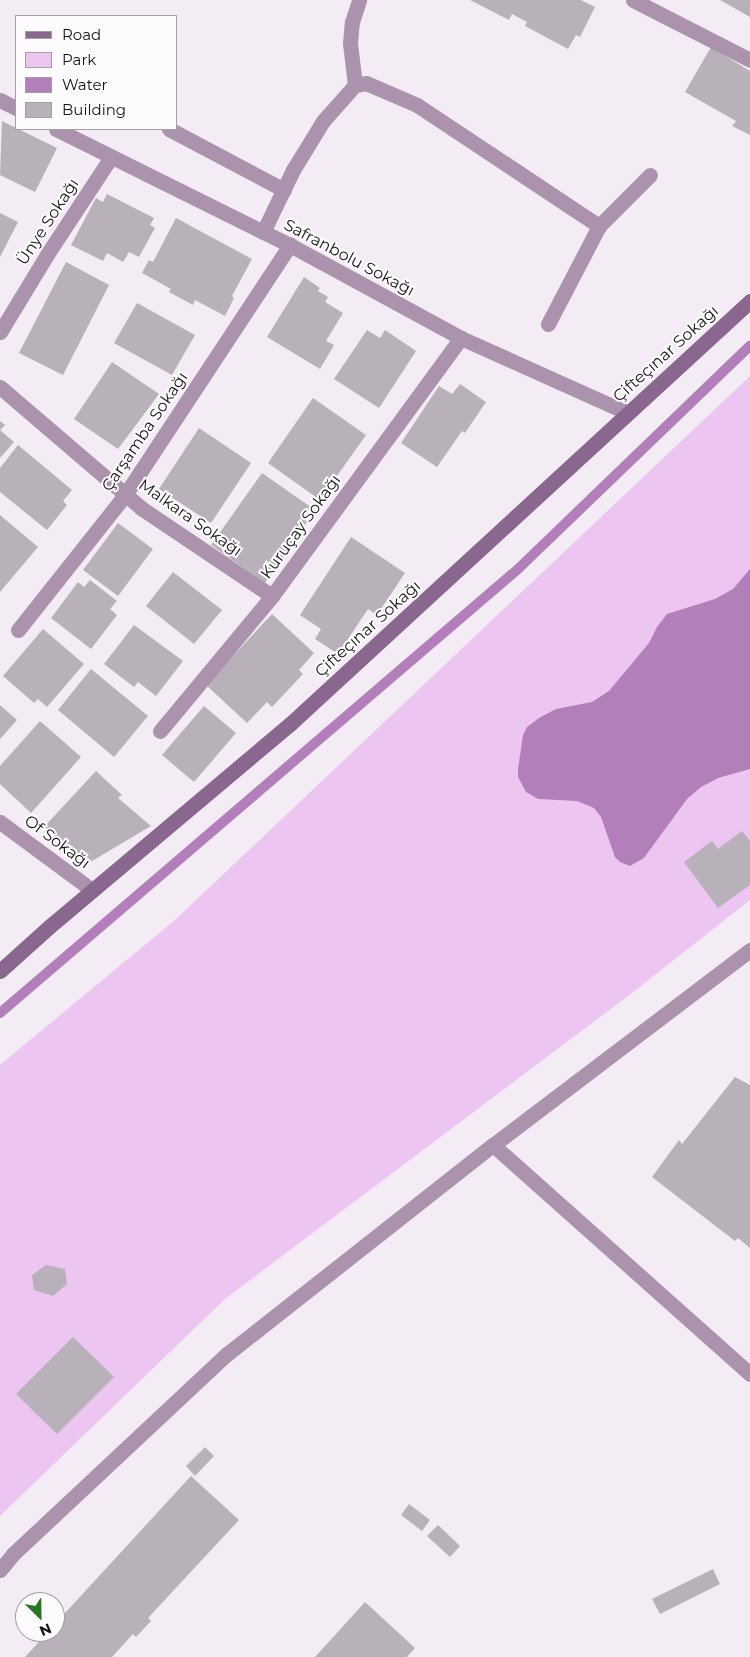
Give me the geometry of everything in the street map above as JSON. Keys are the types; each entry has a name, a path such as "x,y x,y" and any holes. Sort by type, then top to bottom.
{"street":[{"path":"355,85 350,43 352,22 359,0"},
{"path":"633,0 750,60"},
{"path":"263,232 323,121 355,85 366,84 417,105 599,226"},
{"path":"0,100 15,108"},
{"name":"Safranbolu Sokağı","path":"58,130 290,245 462,338 628,413"},
{"path":"171,130 284,190"},
{"name":"Ünye Sokağı","path":"0,332 48,253 111,157"},
{"path":"548,324 599,226 650,175"},
{"name":"Çarşamba Sokağı","path":"18,630 125,495 290,245"},
{"name":"Çifteçınar Sokağı","path":"0,971 92,890 290,724 750,301"},
{"name":"Kuruçay Sokağı","path":"160,731 272,596 462,338"},
{"name":"Malkara Sokağı","path":"0,387 141,508 272,596"},
{"name":"Of Sokağı","path":"0,822 92,890"},
{"path":"0,1570 13,1554 227,1354 493,1145 750,950"},
{"path":"493,1145 750,1374"}],"green space":[{"path":"750,376 750,900 632,993 225,1299 0,1516 0,1065 176,919"}],"water":[{"path":"750,569 750,769 718,778 701,787 687,799 644,858 630,866 620,862 615,857 601,817 594,808 577,801 538,799 526,792 518,777 523,735 527,727 556,709 592,702 609,691 649,643 657,627 667,614 715,599 733,589"}],"building":[{"path":"470,0 581,0 595,7 580,37 576,35 568,49 525,26 527,22 512,14 509,20"},
{"path":"720,0 750,0 750,17"},
{"path":"711,47 750,71 750,135 732,126 736,121 685,92"},
{"path":"2,121 15,127 15,130 20,130 57,148 35,192 0,175"},
{"path":"107,194 154,218 150,225 155,228 139,257 129,252 123,262 107,253 103,261 71,245 96,198 103,202"},
{"path":"0,213 18,222 0,257"},
{"path":"176,218 252,259 232,296 234,298 225,316 195,300 193,305 169,292 171,289 142,273 149,260 153,262"},
{"path":"66,262 109,285 63,375 19,353"},
{"path":"304,277 320,288 318,291 328,297 325,302 343,313 326,341 334,345 320,369 267,337"},
{"path":"137,303 195,335 172,375 114,343"},
{"path":"367,330 380,338 385,330 416,351 379,408 334,379"},
{"path":"112,362 159,394 118,449 74,419"},
{"path":"460,384 486,402 465,433 462,431 437,467 401,443 439,386 452,394"},
{"path":"313,398 366,435 320,500 268,463"},
{"path":"0,421 5,425 0,430"},
{"path":"199,428 251,463 211,523 159,489"},
{"path":"0,430 14,442 0,458"},
{"path":"18,445 72,490 63,501 67,505 47,530 0,492 0,468"},
{"path":"262,473 315,510 265,583 211,545"},
{"path":"0,515 38,547 0,592"},
{"path":"118,523 153,549 118,596 83,570"},
{"path":"351,537 405,573 377,615 368,609 338,654 315,639 321,629 300,615"},
{"path":"173,572 222,610 194,644 146,606"},
{"path":"90,580 117,601 110,609 117,615 91,649 51,618 78,582 84,587"},
{"path":"272,614 314,653 299,670 303,674 272,707 267,702 247,723 206,685"},
{"path":"134,625 183,661 156,696 138,682 134,687 104,664"},
{"path":"43,629 84,664 47,707 38,699 34,703 3,676"},
{"path":"91,669 148,716 114,757 58,710"},
{"path":"0,705 17,720 0,739"},
{"path":"204,706 236,733 194,782 162,755"},
{"path":"40,721 81,757 31,813 0,784 0,766"},
{"path":"96,771 122,795 118,798 151,826 87,864 44,827"},
{"path":"742,831 750,841 750,885 718,908 684,862 712,841 718,849"},
{"path":"735,1077 750,1085 750,1248 738,1238 735,1241 652,1177 679,1140 682,1144"},
{"path":"46,1265 65,1269 67,1284 53,1296 34,1290 32,1275"},
{"path":"73,1337 114,1377 57,1434 16,1394"},
{"path":"205,1447 214,1456 195,1476 186,1466"},
{"path":"191,1476 239,1520 148,1618 151,1621 136,1637 133,1634 112,1657 25,1657 39,1642 65,1642 65,1613"},
{"path":"409,1504 430,1520 422,1531 401,1515"},
{"path":"438,1525 460,1546 450,1557 427,1536"},
{"path":"713,1569 720,1584 660,1614 652,1599"},
{"path":"365,1602 415,1648 407,1657 315,1657"}],"waterway":[{"path":"0,1013 518,569 750,346"}]}
